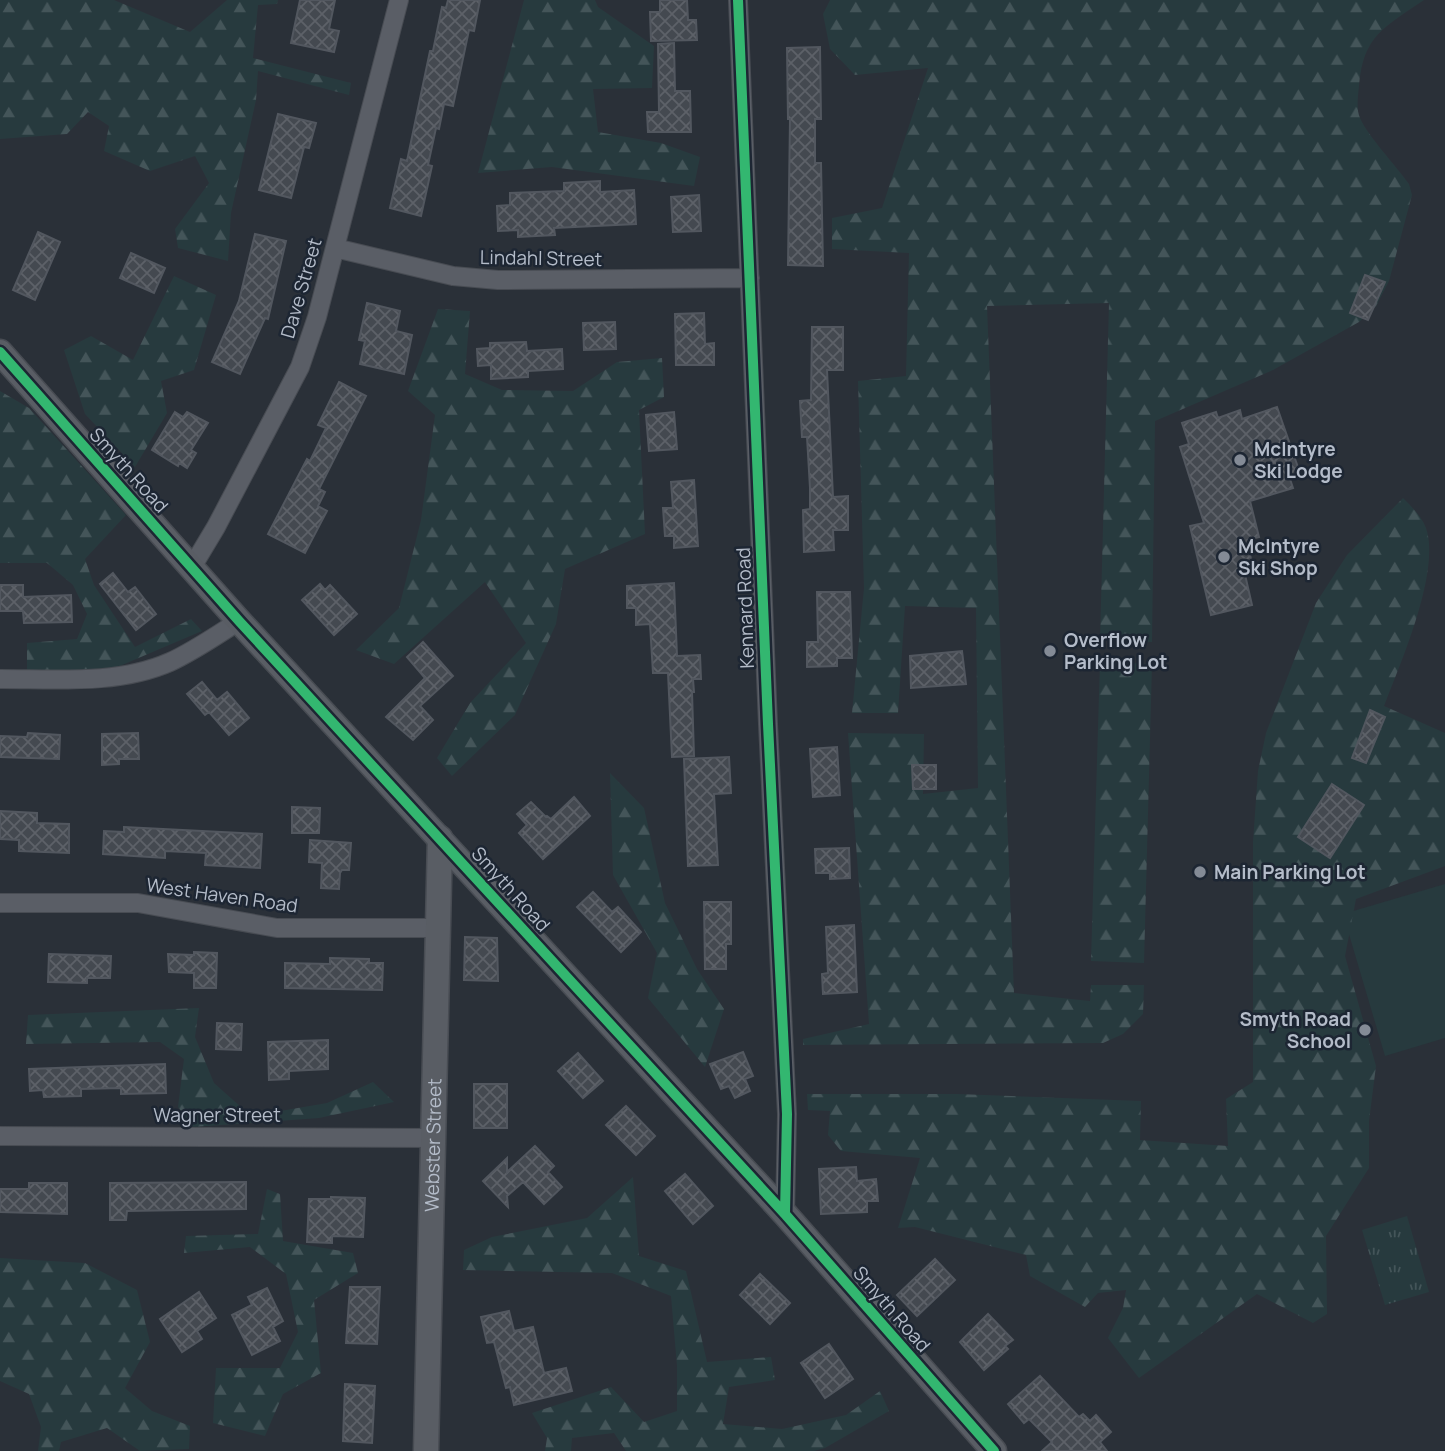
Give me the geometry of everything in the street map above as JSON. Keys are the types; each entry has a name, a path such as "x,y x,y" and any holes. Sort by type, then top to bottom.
{"street":[{"name":"Dave Street","path":"192,567 216,527 300,367 317,317 399,0"},
{"name":"Kennard Road","path":"738,0 787,1114 785,1214"},
{"name":"Lindahl Street","path":"335,248 453,276 498,280 750,278"},
{"name":"Smyth Road","path":"0,352 239,621 785,1214 994,1451"},
{"path":"0,679 85,679 145,671 169,662 239,621"},
{"name":"Webster Street","path":"426,1451 440,838"},
{"name":"West Haven Road","path":"0,903 138,903 277,928 438,928"},
{"name":"Wagner Street","path":"0,1136 433,1138"}],"green space":[{"path":"0,0 114,0 190,32 227,0 278,0 277,4 258,5 253,58 351,83 349,95 258,71 256,100 231,213 228,261 178,248 175,229 209,183 195,156 150,171 104,151 109,126 88,112 67,134 0,139"},
{"path":"524,0 595,0 598,7 654,46 652,88 593,89 598,132 661,143 700,157 694,186 552,167 478,173"},
{"path":"830,0 1424,0 1378,34 1365,55 1361,69 1358,102 1360,118 1375,142 1409,184 1412,195 1389,281 1376,306 1359,322 1273,370 1155,421 1152,642 1100,640 1109,303 987,306 1014,993 1090,1001 1091,985 1144,985 1143,1014 1123,1034 1103,1043 803,1045 803,1039 869,1024 848,733 924,734 923,794 978,788 976,608 905,606 898,713 852,713 864,588 858,381 906,376 909,253 832,249 832,218 882,208 928,68 855,75 830,49 823,14"},
{"path":"174,276 216,295 194,370 161,381 167,413 135,467 85,414 64,350 91,336 133,360"},
{"path":"438,309 470,311 465,374 502,390 573,391 617,362 662,358 664,397 639,410 645,534 565,569 556,624 515,715 452,776 437,758 470,703 526,643 485,582 394,664 356,650 399,608 421,520 435,415 408,391"},
{"path":"0,391 29,408 126,515 85,559 94,585 135,647 191,619 202,631 108,671 27,670 27,643 77,639 87,614 73,585 47,563 0,563"},
{"path":"1403,498 1426,528 1428,568 1417,617 1384,706 1445,733 1445,866 1356,899 1345,956 1376,1066 1369,1121 1369,1168 1326,1236 1327,1314 1313,1323 1257,1294 1139,1378 1108,1338 1123,1308 1126,1290 1098,1293 1085,1307 1030,1276 1026,1255 915,1227 898,1228 920,1158 841,1151 828,1135 830,1111 808,1110 807,1094 957,1094 1141,1101 1140,1140 1228,1146 1226,1099 1253,1082 1253,842 1258,771 1266,733 1316,603 1347,555"},
{"path":"1100,662 1152,664 1144,963 1091,961"},
{"path":"610,773 644,808 665,903 697,969 724,1009 705,1067 648,998 657,953 613,875"},
{"path":"1445,884 1445,1038 1385,1056 1343,914"},
{"path":"199,1008 195,1037 214,1083 251,1116 327,1103 373,1082 394,1102 319,1118 193,1127 178,1107 184,1059 160,1042 26,1044 28,1015"},
{"path":"633,1177 639,1256 686,1271 707,1362 771,1357 775,1380 729,1387 723,1424 782,1429 846,1415 880,1391 889,1411 825,1448 814,1451 626,1451 614,1433 572,1438 571,1451 545,1451 547,1438 532,1413 611,1387 644,1422 677,1411 677,1366 671,1296 612,1273 463,1270 464,1250 492,1237 587,1218"},
{"path":"267,1189 280,1194 283,1241 353,1253 358,1273 314,1300 321,1373 283,1394 265,1436 213,1423 216,1368 280,1368 298,1332 286,1274 250,1247 184,1253 186,1236 258,1234"},
{"path":"1407,1216 1429,1292 1385,1305 1362,1230"},
{"path":"0,1258 85,1263 137,1290 150,1342 125,1388 152,1411 190,1426 189,1449 140,1451 107,1428 61,1442 59,1451 38,1451 41,1427 29,1394 0,1381"}],"building":[{"path":"300,0 335,0 329,29 339,31 334,52 291,43"},
{"path":"448,0 480,0 474,31 469,30 453,106 444,104 439,129 436,128 428,165 432,166 421,216 390,208 401,159 407,161 442,7 446,8"},
{"path":"660,0 687,0 688,20 696,20 697,40 651,41 650,12 660,12"},
{"path":"674,43 675,91 690,91 691,132 648,132 647,112 659,112 658,44"},
{"path":"820,47 821,119 815,119 815,163 821,163 823,266 788,265 790,119 787,48"},
{"path":"278,114 316,123 309,148 304,147 291,198 259,190"},
{"path":"600,181 600,192 634,190 636,224 554,228 555,235 518,237 518,230 498,231 497,206 510,205 510,193 564,191 564,183"},
{"path":"699,195 701,231 673,232 671,197"},
{"path":"38,232 60,242 35,300 13,290"},
{"path":"255,234 286,241 268,319 265,318 240,374 212,362 239,301"},
{"path":"131,253 165,268 154,293 120,278"},
{"path":"1365,275 1385,282 1368,320 1350,313"},
{"path":"367,303 400,311 396,331 412,335 404,374 360,364 365,341 359,340"},
{"path":"704,313 705,344 714,343 714,365 676,365 675,314"},
{"path":"615,322 616,349 584,350 583,323"},
{"path":"812,327 843,327 843,370 827,370 833,497 848,496 848,530 833,530 834,550 804,552 803,510 810,509 810,488 807,437 802,437 800,401 811,400"},
{"path":"526,342 527,351 562,349 563,369 528,371 528,377 491,379 491,365 478,366 477,349 490,348 490,343"},
{"path":"339,382 366,396 319,489 325,492 318,506 327,511 305,553 268,534 326,428 318,425"},
{"path":"1277,407 1300,473 1289,476 1293,488 1250,501 1259,537 1247,540 1252,564 1243,566 1252,605 1211,615 1190,526 1204,523 1180,447 1189,444 1182,423 1216,412 1218,418 1240,410 1242,419"},
{"path":"175,412 183,417 187,412 208,423 191,450 196,453 187,468 179,463 178,466 152,450"},
{"path":"674,412 677,449 649,451 646,415"},
{"path":"694,480 698,546 674,548 674,536 665,536 663,508 673,508 671,482"},
{"path":"113,573 128,592 135,587 156,614 136,630 100,584"},
{"path":"674,583 677,656 700,655 701,679 693,679 692,692 694,756 672,757 668,673 653,673 650,624 636,625 636,608 627,608 627,586"},
{"path":"320,584 325,590 330,585 357,614 334,635 302,600"},
{"path":"0,585 23,585 23,597 71,595 72,622 24,623 23,611 0,611"},
{"path":"817,592 850,592 852,658 837,658 837,666 807,667 807,642 818,642"},
{"path":"423,642 453,676 420,706 433,720 413,740 386,717 425,678 407,657"},
{"path":"962,651 966,684 911,688 910,656"},
{"path":"202,682 217,700 227,692 249,718 229,735 209,712 205,715 187,694"},
{"path":"1370,710 1385,717 1366,763 1352,758"},
{"path":"28,733 60,735 59,759 0,757 0,736 27,737"},
{"path":"138,733 139,759 119,759 119,764 102,765 102,734"},
{"path":"837,747 840,795 813,797 810,749"},
{"path":"729,757 731,793 714,794 718,865 688,866 684,759"},
{"path":"912,765 936,765 936,789 913,789"},
{"path":"1332,784 1364,805 1330,858 1298,837"},
{"path":"574,797 590,816 543,859 519,833 527,825 517,814 531,802 551,819"},
{"path":"292,807 320,808 319,833 292,833"},
{"path":"0,811 37,813 37,823 69,824 69,853 19,851 19,840 0,839"},
{"path":"124,827 262,834 260,868 205,865 206,853 165,851 165,858 103,854 104,831 124,832"},
{"path":"310,840 351,843 349,870 342,870 340,873 339,889 321,888 322,863 309,862"},
{"path":"849,848 850,878 830,879 830,873 816,873 815,849"},
{"path":"593,892 612,912 618,907 641,932 621,952 577,907"},
{"path":"704,902 731,902 731,944 726,944 726,969 705,969"},
{"path":"854,925 857,992 823,994 822,974 828,973 826,927"},
{"path":"465,937 497,938 498,981 464,980"},
{"path":"194,952 217,953 216,988 194,988 194,973 169,972 168,954 194,955"},
{"path":"49,954 111,956 110,978 87,978 87,983 48,982"},
{"path":"330,958 369,959 369,963 383,963 382,990 285,988 285,963 330,964"},
{"path":"217,1023 242,1024 241,1050 216,1049"},
{"path":"328,1040 328,1069 289,1071 289,1079 269,1080 268,1042"},
{"path":"743,1052 753,1076 745,1079 750,1091 735,1098 729,1086 721,1089 710,1064"},
{"path":"578,1053 603,1081 583,1098 558,1071"},
{"path":"165,1064 166,1093 121,1094 121,1088 81,1089 81,1096 44,1097 43,1090 30,1091 29,1069"},
{"path":"474,1084 507,1084 507,1128 474,1128"},
{"path":"626,1106 655,1136 636,1155 606,1125"},
{"path":"535,1146 554,1166 548,1172 562,1187 544,1204 523,1182 507,1196 508,1207 483,1181 507,1158 507,1172"},
{"path":"856,1167 857,1181 876,1179 878,1201 867,1201 867,1212 821,1214 819,1169"},
{"path":"685,1174 713,1206 693,1224 665,1191"},
{"path":"246,1182 246,1209 127,1211 126,1220 110,1220 110,1183"},
{"path":"29,1183 67,1183 67,1214 0,1212 0,1189 29,1189"},
{"path":"365,1198 363,1237 332,1236 332,1243 307,1242 309,1199"},
{"path":"935,1259 955,1280 917,1316 897,1295"},
{"path":"760,1274 790,1303 770,1324 740,1295"},
{"path":"350,1287 380,1287 377,1344 346,1343"},
{"path":"267,1288 283,1321 273,1327 280,1341 252,1355 232,1315 252,1305 248,1297"},
{"path":"199,1292 216,1318 197,1331 202,1339 182,1352 160,1319"},
{"path":"509,1311 514,1331 533,1327 544,1373 566,1368 572,1391 514,1405 510,1387 506,1388 494,1342 487,1343 481,1317"},
{"path":"988,1314 1013,1340 1005,1346 1008,1349 984,1370 960,1342"},
{"path":"829,1344 853,1379 825,1398 801,1363"},
{"path":"1040,1376 1079,1417 1083,1414 1090,1421 1096,1415 1111,1432 1100,1442 1107,1451 1042,1451 1052,1442 1029,1419 1024,1423 1008,1404"},
{"path":"345,1384 375,1386 372,1443 343,1441"}],"cycle path":[{"path":"738,0 787,1114 785,1214"},
{"path":"0,352 239,621 785,1214 994,1451"}],"place":[{"name":"McIntyre Ski Lodge","path":"1240,460"},
{"name":"McIntyre Ski Shop","path":"1224,557"},
{"name":"Overflow Parking Lot","path":"1050,651"},
{"name":"Main Parking Lot","path":"1200,872"},
{"name":"Smyth Road School","path":"1365,1030"}]}
